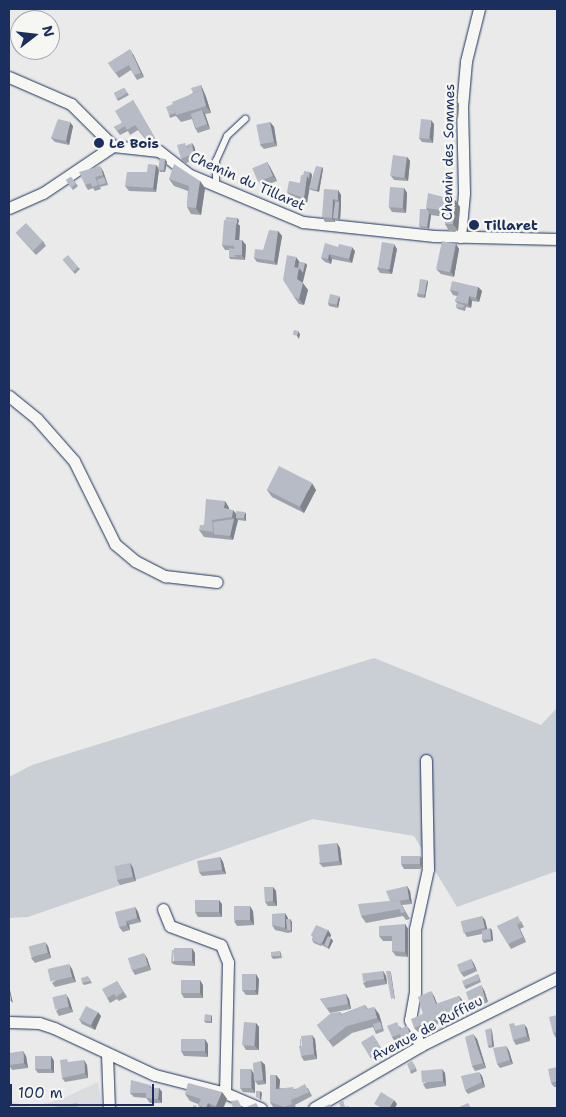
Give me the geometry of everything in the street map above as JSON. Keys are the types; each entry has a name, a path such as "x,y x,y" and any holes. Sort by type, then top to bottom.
{"street":[{"name":"Chemin des Sommes","path":"460,237 464,193 462,107 466,61 479,9"},
{"path":"9,77 71,104 113,146 43,193 9,208"},
{"name":"Chemin du Tillaret","path":"113,146 159,151 188,174 303,222 460,237 557,239"},
{"path":"9,396 37,419 74,461 115,544 135,561 165,576 217,582"},
{"path":"420,1046 410,1020 416,993 415,929 428,869 426,760"},
{"path":"163,909 170,926 221,945 228,962 225,1093"},
{"name":"Avenue de Ruffieu","path":"314,1108 420,1046 557,978"},
{"path":"9,1022 39,1023 155,1075 225,1093 261,1108"},
{"path":"107,1054 110,1108"}],"lane":[{"path":"216,185 216,161 227,136 245,119"}],"shaded area":[{"path":"374,658 541,725 557,708 557,871 457,907 414,836 313,819 28,917 9,918 9,777 32,765"},
{"path":"98,1082 102,1108 9,1108 9,1101 31,1107 62,1099"}],"building":[{"path":"130,49 141,73 134,75 129,65 115,73 108,63"},
{"path":"201,85 202,90 193,93 191,88"},
{"path":"124,88 127,93 117,99 114,93"},
{"path":"202,90 206,106 176,115 172,102"},
{"path":"133,100 155,138 148,141 135,125 127,130 125,126 117,131 114,127 122,123 115,111"},
{"path":"450,100 457,101 457,116 452,116 453,110 448,110"},
{"path":"173,104 175,113 169,115 166,107"},
{"path":"202,110 207,124 196,128 191,114"},
{"path":"58,119 70,122 66,141 51,138"},
{"path":"421,119 431,120 429,139 419,138"},
{"path":"270,122 274,142 260,144 256,125"},
{"path":"185,143 187,148 192,146 194,153 181,159 177,145"},
{"path":"393,155 407,157 404,178 390,176"},
{"path":"160,158 165,159 164,170 158,170"},
{"path":"267,162 273,176 258,182 252,168"},
{"path":"148,164 156,165 153,188 125,186 127,172 147,172"},
{"path":"174,164 200,181 196,208 187,207 189,186 169,179"},
{"path":"100,166 103,175 95,177 98,185 92,187 91,183 85,185 79,172"},
{"path":"316,166 322,167 317,190 309,188"},
{"path":"304,171 310,172 309,179 307,176 303,176"},
{"path":"301,175 307,176 304,198 287,192 289,181 300,183"},
{"path":"71,177 76,184 71,188 66,180"},
{"path":"104,177 106,183 99,185 97,180"},
{"path":"390,187 404,188 403,208 389,207"},
{"path":"324,189 338,190 338,200 333,199 332,218 322,217"},
{"path":"428,193 455,200 453,224 445,224 446,211 426,208"},
{"path":"335,202 339,202 338,218 333,218"},
{"path":"420,209 427,209 429,213 427,227 419,226"},
{"path":"226,217 237,218 237,221 226,220"},
{"path":"224,220 236,221 235,240 242,240 242,255 234,255 234,246 222,245"},
{"path":"26,223 43,241 33,251 16,233"},
{"path":"269,230 278,231 274,261 254,258 255,249 263,250"},
{"path":"442,241 456,244 450,272 436,269"},
{"path":"382,242 394,244 390,270 378,268"},
{"path":"325,243 338,247 339,244 352,247 349,259 329,254 328,259 321,258"},
{"path":"229,248 234,249 236,257 229,257"},
{"path":"68,255 78,267 73,272 63,259"},
{"path":"287,255 296,257 294,267 299,268 297,279 303,283 299,299 294,297 283,280"},
{"path":"299,262 305,263 303,273 298,268"},
{"path":"420,279 427,280 425,295 418,294"},
{"path":"452,281 478,287 476,298 469,296 468,304 455,301 459,292 450,290"},
{"path":"330,294 339,296 337,305 328,303"},
{"path":"457,303 464,305 463,308 456,307"},
{"path":"294,330 298,331 297,336 293,335"},
{"path":"279,466 312,483 300,507 267,490"},
{"path":"206,499 225,501 224,508 233,510 232,517 212,520 213,532 199,530 200,525 204,525"},
{"path":"236,511 245,512 244,518 236,518"},
{"path":"234,519 230,536 214,534 213,522"},
{"path":"337,843 339,861 320,863 318,845"},
{"path":"401,856 420,856 420,864 401,864"},
{"path":"220,857 222,870 199,872 197,861"},
{"path":"130,863 133,877 117,880 114,866"},
{"path":"407,886 409,899 390,901 386,891"},
{"path":"264,887 273,887 273,901 265,902"},
{"path":"195,900 219,900 219,912 195,912"},
{"path":"399,900 405,912 401,913 400,909 361,916 358,904"},
{"path":"234,906 250,906 250,920 234,920"},
{"path":"135,907 137,918 126,921 127,925 119,927 115,912"},
{"path":"285,913 285,928 272,925 272,914"},
{"path":"482,916 485,928 464,933 461,921"},
{"path":"518,916 521,923 517,924 523,937 508,944 497,926"},
{"path":"286,919 290,919 291,930 287,930"},
{"path":"405,924 405,952 392,951 392,936 379,936 379,926"},
{"path":"316,925 328,930 322,943 311,935"},
{"path":"490,928 491,939 482,940 482,931"},
{"path":"328,936 331,938 328,947 324,945"},
{"path":"313,937 321,942 320,944 312,940"},
{"path":"45,942 48,953 31,957 29,946"},
{"path":"174,948 192,948 192,961 174,961"},
{"path":"172,950 174,950 174,962 171,962"},
{"path":"280,951 280,956 271,956 271,952"},
{"path":"144,953 148,965 132,971 128,958"},
{"path":"471,959 474,967 460,973 457,964"},
{"path":"69,964 72,977 50,982 48,969"},
{"path":"383,971 384,979 363,981 362,974"},
{"path":"386,971 390,971 394,998 391,999"},
{"path":"242,974 256,974 256,990 242,990"},
{"path":"478,974 479,980 464,986 462,981"},
{"path":"88,976 90,981 82,983 81,978"},
{"path":"181,980 200,980 200,993 181,993"},
{"path":"117,981 123,992 116,997 114,994 107,998 102,989"},
{"path":"481,985 485,998 470,1005 466,992"},
{"path":"431,991 436,1004 459,996 463,1008 414,1028 411,1019 423,1014 418,997"},
{"path":"66,994 69,1007 55,1010 52,997"},
{"path":"346,994 348,1004 327,1008 320,999"},
{"path":"365,1005 366,1009 374,1007 377,1018 347,1026 328,1041 317,1025 331,1013 340,1012 341,1015"},
{"path":"86,1006 98,1012 91,1025 79,1019"},
{"path":"205,1014 211,1015 211,1021 204,1021"},
{"path":"557,1015 557,1032 553,1033 549,1017"},
{"path":"244,1022 256,1023 254,1046 242,1045"},
{"path":"380,1022 382,1029 375,1031 373,1024"},
{"path":"397,1022 400,1029 407,1026 410,1034 402,1039 400,1034 392,1037 387,1026"},
{"path":"514,1023 515,1026 524,1024 527,1036 513,1040 509,1024"},
{"path":"491,1028 492,1045 488,1046 485,1030"},
{"path":"473,1034 483,1063 472,1066 465,1037"},
{"path":"312,1035 314,1054 301,1056 299,1046 302,1046 301,1036"},
{"path":"373,1035 382,1050 370,1057 361,1042"},
{"path":"181,1039 205,1039 205,1051 181,1051"},
{"path":"506,1046 510,1060 497,1064 493,1048"},
{"path":"23,1051 24,1063 9,1065 9,1053"},
{"path":"35,1056 51,1056 51,1069 35,1069"},
{"path":"67,1059 68,1062 84,1060 85,1073 62,1078 60,1060"},
{"path":"261,1061 263,1080 254,1081 253,1063"},
{"path":"412,1061 416,1068 410,1071 407,1064"},
{"path":"557,1067 557,1081 551,1083 548,1069"},
{"path":"240,1069 251,1069 251,1088 240,1088"},
{"path":"442,1069 443,1081 422,1083 421,1071"},
{"path":"479,1072 482,1082 465,1090 461,1076"},
{"path":"270,1075 276,1075 276,1089 293,1087 294,1090 305,1084 309,1092 291,1100 292,1104 284,1107 270,1102"},
{"path":"131,1080 150,1085 150,1088 159,1088 158,1099 146,1098 146,1093 130,1093"},
{"path":"188,1083 222,1092 216,1106 208,1103 206,1108 198,1105 201,1099 185,1094"},
{"path":"256,1091 260,1091 260,1099 256,1097"},
{"path":"381,1092 394,1100 389,1108 382,1108 374,1104"},
{"path":"238,1100 242,1108 233,1108 231,1101"},
{"path":"343,1100 345,1107 341,1108 339,1103"},
{"path":"77,1103 78,1108 47,1108"},
{"path":"256,1103 259,1108 244,1108"},
{"path":"468,1103 471,1108 457,1108"},
{"path":"330,1104 331,1108 322,1108"}],"place":[{"name":"Le Bois","path":"99,143"},
{"name":"Tillaret","path":"474,225"}]}
